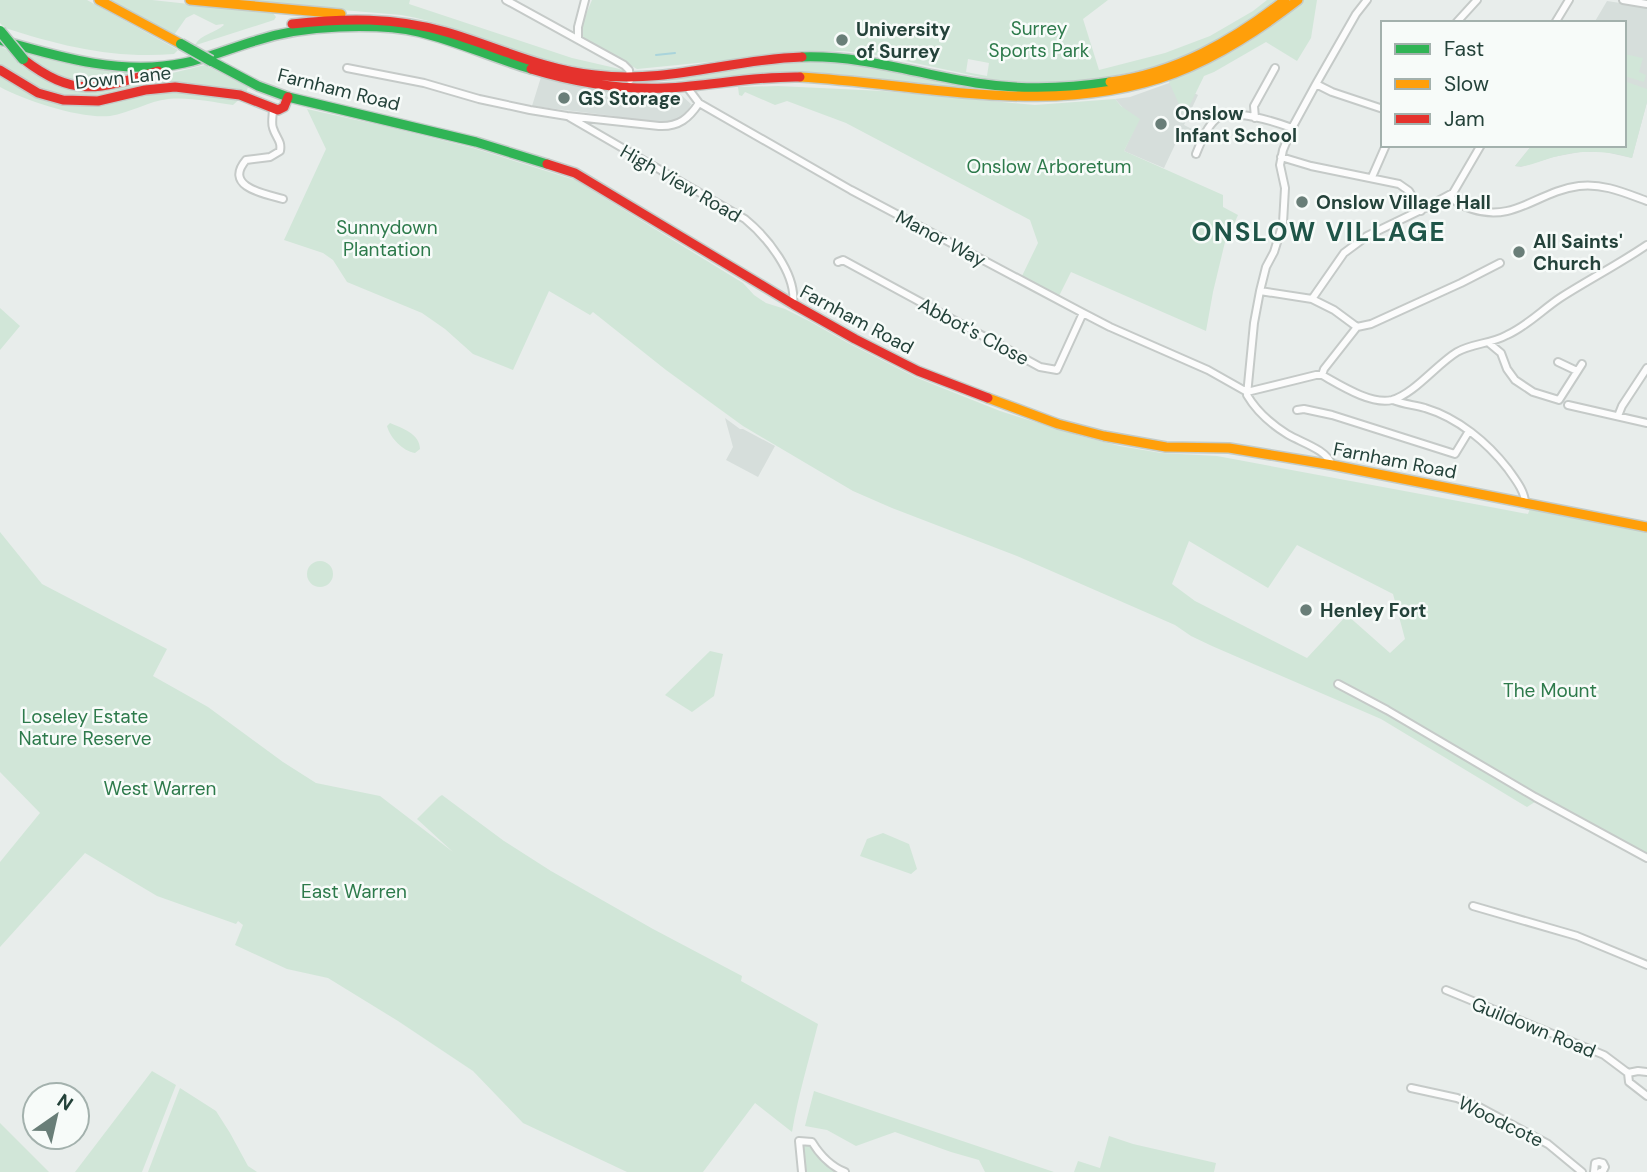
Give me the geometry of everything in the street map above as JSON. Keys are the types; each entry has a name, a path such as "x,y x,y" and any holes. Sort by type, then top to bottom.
{"main road":[{"name":"Farnham Road","path":"99,0 258,86 288,97 464,138 575,173 793,304 918,371 1058,424 1104,436 1166,447 1228,448 1332,465 1647,527"},
{"path":"190,0 312,10 400,22 443,31 568,71 630,83 765,60 822,56 881,61 976,83 1049,88 1095,84 1157,71 1198,56 1255,24 1285,0"},
{"path":"0,32 23,59 39,72 69,85 95,88 286,33 330,27 386,27 422,33 555,76 590,83 687,87 779,77 844,80 1005,96 1055,97 1134,85 1168,76 1208,60 1256,32 1297,0"},
{"path":"0,32 75,54 153,61 187,55 293,24 341,19 378,20"},
{"path":"0,40 58,57 119,66 149,67 191,61"},
{"name":"Down Lane","path":"0,70 38,93 63,100 98,101 145,90 175,88 240,95 273,110"},
{"path":"273,110 284,107 288,97"}],"street":[{"path":"506,0 624,65 629,71 630,83"},
{"path":"578,39 578,27 585,0"},
{"path":"1332,465 1329,457 1268,420 1252,403 1247,391 1260,290 1283,223 1286,188 1281,173 1281,157 1292,128 1316,84 1356,14 1367,0"},
{"path":"1458,21 1477,0"},
{"path":"1556,21 1569,0"},
{"path":"1623,0 1647,4"},
{"name":"High View Road","path":"348,68 425,83 504,105 567,116 667,126 686,119 699,103"},
{"path":"1255,118 1254,106 1275,68"},
{"path":"1316,84 1381,108"},
{"name":"Manor Way","path":"687,87 699,103 851,190 1083,313 1208,370 1247,391"},
{"path":"273,110 273,128 281,145 279,151 270,157 246,160 240,173 244,185 283,199"},
{"path":"1196,154 1217,118 1229,115 1255,118 1292,128"},
{"name":"High View Road","path":"567,116 745,219 757,229 784,267 793,292 793,304"},
{"path":"587,128 590,118"},
{"path":"1372,177 1385,147"},
{"path":"1312,299 1349,248 1367,236 1449,195 1480,147"},
{"path":"1281,157 1404,186 1420,211"},
{"path":"1449,195 1461,205 1490,214 1513,210 1559,191 1581,186 1609,188 1647,201"},
{"path":"1393,400 1411,389 1455,353 1505,337 1526,325 1561,298 1647,245"},
{"name":"Abbot's Close","path":"838,262 843,260 1040,367 1057,370 1083,313"},
{"path":"1322,375 1357,327 1371,324 1500,263"},
{"path":"1260,290 1312,299 1334,310 1357,327"},
{"path":"1501,353 1505,337"},
{"path":"1489,343 1501,353 1515,380 1532,392 1559,400 1580,367 1558,362"},
{"path":"1618,416 1647,368"},
{"path":"1247,391 1322,375 1350,390 1376,399 1393,400 1427,409 1455,422 1496,453 1516,480 1525,497 1525,503"},
{"path":"1411,389 1414,406"},
{"path":"1567,405 1647,423"},
{"path":"1297,410 1332,415 1455,454 1469,431"},
{"path":"1338,684 1647,858"},
{"path":"1473,906 1577,936 1647,965"},
{"name":"Guildown Road","path":"1446,990 1604,1055 1628,1073 1629,1082 1647,1096"},
{"path":"1628,1073 1647,1072"},
{"name":"Woodcote","path":"1411,1087 1457,1098 1479,1107 1548,1144 1582,1172"},
{"path":"802,1172 799,1141 812,1142 820,1155 845,1172"}],"shaded area":[{"path":"1607,1 1647,7 1647,102 1632,158 1605,152 1580,152 1521,167 1515,166 1530,147 1626,147 1626,21 1595,21"},
{"path":"541,77 645,97 680,94 691,104 681,119 662,123 532,106"},
{"name":"Onslow Infant School","path":"1172,82 1198,95 1184,125 1196,131 1193,137 1181,132 1164,168 1124,151 1137,123 1115,99 1130,97"},
{"path":"725,418 740,429 775,446 758,477 726,460 733,447"}],"green space":[{"path":"0,0 87,0 178,50 174,54 130,55 88,50 47,40 5,28 0,23"},
{"path":"108,0 152,0 273,13 276,17 274,20 195,45 201,38 224,25 216,25 194,14 186,18 174,35"},
{"path":"225,0 410,0 409,4 572,58 624,70 615,73 551,61 450,27 401,15"},
{"name":"Surrey Sports Park","path":"592,0 1108,0 1083,19 1099,70 1165,53 1210,36 1267,0 1277,0 1243,25 1185,56 1150,68 1108,77 1052,84 994,80 882,56 844,51 785,52 637,69 581,37 584,19","holes":["968,59 989,63 987,76 966,72"]},
{"path":"1304,0 1317,0 1311,38 1297,61 1266,42 1204,76 1186,113 1183,113 1170,79 1207,65 1241,47"},
{"path":"0,46 9,51 23,67 54,85 144,80 205,65 248,87 246,93 233,105 193,99 168,99 110,116 84,115 24,98 0,87"},
{"path":"23,51 148,71 107,82 83,84 55,75"},
{"path":"1626,54 1643,58 1639,72 1646,75 1644,82 1626,77"},
{"path":"794,61 848,61 1004,92 844,76 664,81"},
{"path":"1626,82 1647,89 1647,102 1632,158 1613,153 1583,152 1515,166 1530,147 1626,147"},
{"name":"Onslow Arboretum","path":"778,86 883,91 1035,105 1115,99 1140,119 1124,151 1223,195 1223,207 1238,215 1225,242 1206,331 1071,272 1059,296 1022,276 1038,243 1030,220 846,123 787,101 775,105 745,92 742,96 739,95 738,87"},
{"name":"The Mount","path":"307,109 473,148 575,180 743,283 766,303 785,309 915,377 1000,411 1080,436 1161,453 1217,456 1528,514 1531,505 1647,529 1647,855 1541,798 1527,807 1381,719 1212,646 1175,625 1017,556 853,491 743,426 593,312 590,315 549,291 513,370 473,354 422,313 347,282 333,260 323,253 284,240 326,149","holes":["1189,541 1268,588 1297,545 1393,594 1405,639 1390,653 1347,615 1307,658 1195,601 1172,584"]},
{"path":"0,308 20,326 0,350"},
{"path":"390,423 414,436 420,449 415,453 406,450 391,435 387,426"},
{"name":"Loseley Estate Nature Reserve","path":"0,532 42,584 167,649 153,676 208,707 316,783 380,796 453,852 417,819 442,795 504,841 551,871 742,976 741,981 818,1024 792,1132 755,1103 703,1172 627,1172 523,1123 473,1071 328,978 287,969 235,945 243,925 238,921 236,924 157,896 85,853 0,947 0,862 40,813 0,772"},
{"path":"320,561 329,565 333,574 329,583 320,587 311,583 307,574 311,565"},
{"path":"710,651 723,654 714,696 692,712 665,695"},
{"path":"883,833 909,844 917,869 911,874 860,856 867,839"},
{"path":"152,1071 176,1085 142,1172 75,1172"},
{"path":"180,1088 216,1111 248,1166 257,1172 148,1172"},
{"path":"814,1091 1054,1172 985,1172 979,1160 895,1132 856,1146 827,1130 805,1126"},
{"path":"0,1123 21,1144 21,1151 28,1151 49,1172 0,1172"},
{"path":"1109,1136 1216,1163 1214,1172 1074,1172 1078,1161 1100,1168"},
{"path":"809,1144 833,1170 839,1172 805,1172 801,1145"}],"waterway":[{"path":"656,55 675,53"}],"traffic: fast":[{"path":"0,40 91,63 137,67 184,63 297,31 379,27 433,36 531,69"},
{"path":"0,31 23,59"},
{"path":"181,44 211,61"},
{"path":"802,57 868,62 1010,87 1060,87 1110,82"},
{"path":"211,61 258,86 288,97 476,142 547,164"}],"traffic: slow":[{"path":"99,0 181,44"},
{"path":"190,0 341,14"},
{"path":"1110,82 1158,71 1203,53 1245,29 1285,0"},
{"path":"800,77 989,95 1083,94 1129,87 1175,73 1208,58 1239,41 1298,0"},
{"path":"988,398 1058,424 1104,436 1166,447 1229,448 1332,465 1647,527"}],"traffic: jam":[{"path":"292,24 350,20 389,21 427,27 557,68 622,77 674,74 802,57"},
{"path":"23,59 58,80 88,87 104,86 158,71"},
{"path":"531,69 564,78 631,88 682,87 800,77"},
{"path":"0,70 38,93 63,100 98,101 145,90 175,87 240,95 278,110 284,107 288,97"},
{"path":"547,164 575,173 855,339 918,371 988,398"}],"place":[{"name":"University of Surrey","path":"842,40"},
{"name":"GS Storage","path":"564,98"},
{"name":"Onslow Infant School","path":"1161,124"},
{"name":"Onslow Village Hall","path":"1302,202"},
{"name":"All Saints' Church","path":"1519,252"},
{"name":"Henley Fort","path":"1306,610"}],"district":[{"name":"ONSLOW VILLAGE","path":"1319,232"}],"park label":[{"name":"Sunnydown Plantation","path":"387,238"},
{"name":"West Warren","path":"160,788"},
{"name":"East Warren","path":"354,891"}]}
